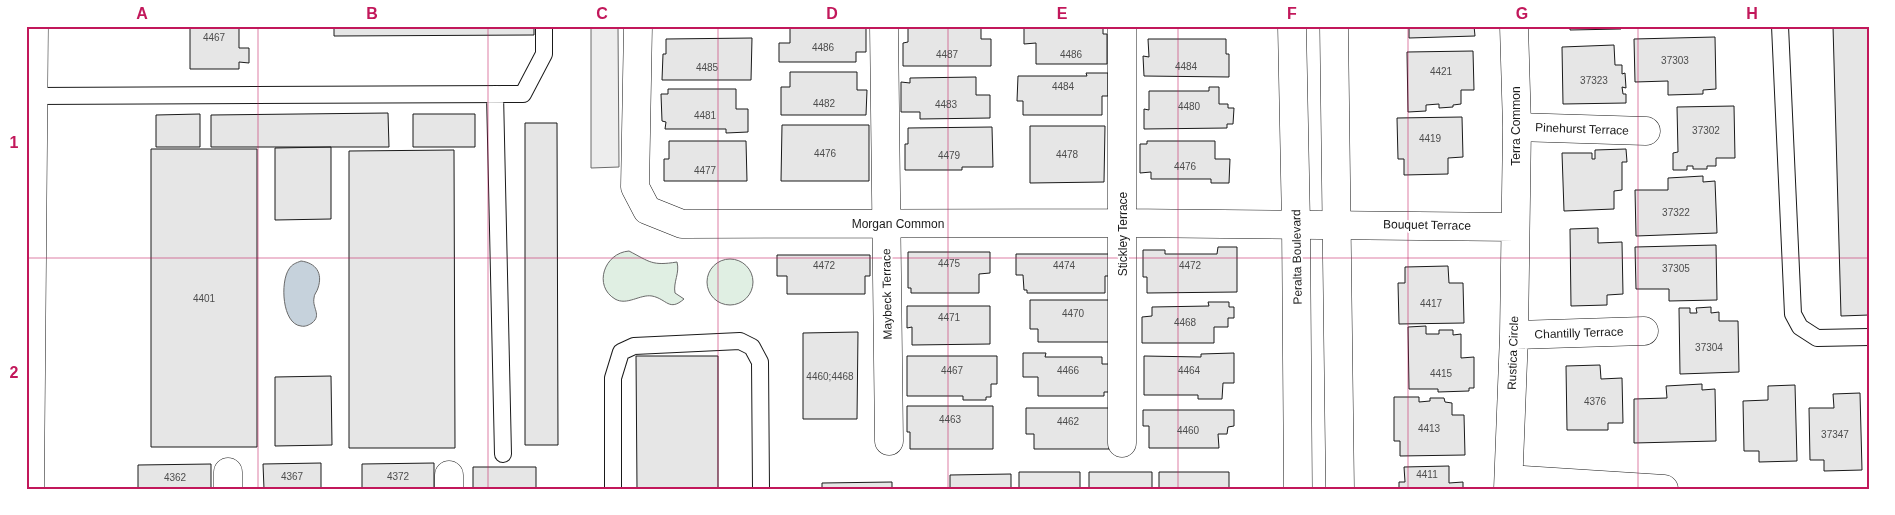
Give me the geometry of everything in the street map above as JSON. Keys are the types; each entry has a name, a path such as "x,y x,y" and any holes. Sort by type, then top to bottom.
{"street":[{"name":"Morgan Common","path":"638,26 635,187 646,210 682,224 1338,224"},
{"name":"Maybeck Terrace","path":"884,26 889,441"},
{"name":"Stickley Terrace","path":"1122,26 1122,443"},
{"name":"Peralta Boulevard","path":"1292,26 1298,489"},
{"path":"1334,26 1340,489"},
{"name":"Terra Common","path":"1514,26 1518,127 1516,226"},
{"path":"29,481 34,96 32,37"},
{"name":"Pinehurst Terrace","path":"1518,127 1646,131"},
{"name":"Bouquet Terrace","path":"1338,224 1516,226"},
{"name":"Rustica Circle","path":"1516,226 1509,484 1664,489"},
{"name":"Chantilly Terrace","path":"1514,335 1644,331"}],"lane":[{"path":"34,96 523,94 544,54 544,26"},
{"path":"1780,26 1793,314 1800,327 1817,338 1869,337"},
{"path":"495,94 504,454"},
{"path":"613,489 613,378 621,352 634,346 740,341 752,347 760,362 761,489"}],"green space":[{"path":"629,251 656,263 677,262 678,270 675,293 684,299 679,303 671,305 652,296 620,301 608,293 604,286 604,271 613,258 620,253"},
{"path":"725,259 735,259 749,269 753,282 749,295 743,301 735,305 725,305 711,295 707,287 707,277 717,263"}],"shaded area":[{"path":"591,26 618,26 619,167 591,168"},
{"path":"301,261 314,266 320,278 314,295 315,320 304,326 295,324 290,318 284,302 286,275 293,265"}],"building":[{"path":"190,26 239,26 239,48 249,48 249,63 239,62 239,69 190,69"},
{"path":"334,26 534,26 534,35 334,36"},
{"path":"790,26 866,26 866,52 856,52 856,62 779,62 779,43 790,43"},
{"path":"908,26 919,26 919,28 981,26 981,39 991,39 991,66 903,66 903,43 908,42"},
{"path":"1024,26 1103,26 1103,34 1107,34 1107,64 1036,64 1036,43 1024,44"},
{"path":"1147,26 1227,26 1227,28 1147,28"},
{"path":"1409,26 1474,26 1475,36 1409,38"},
{"path":"1570,26 1621,26 1621,29 1570,30"},
{"path":"1833,26 1869,26 1869,315 1841,316"},
{"path":"1715,37 1716,89 1703,90 1703,94 1668,95 1668,81 1635,82 1634,39"},
{"path":"752,38 751,80 662,80 663,54 666,54 666,39"},
{"path":"1148,39 1226,39 1226,54 1229,54 1229,77 1144,76 1143,56 1149,57"},
{"path":"1614,45 1615,65 1622,65 1622,74 1625,73 1626,88 1622,87 1623,94 1626,94 1626,103 1563,104 1562,47"},
{"path":"1473,51 1474,90 1461,90 1461,104 1453,105 1453,107 1439,108 1439,104 1426,105 1426,111 1408,112 1407,52"},
{"path":"790,72 857,72 857,90 867,90 866,115 781,115 781,87 790,87"},
{"path":"1086,73 1108,73 1108,96 1102,96 1102,115 1023,115 1023,101 1017,101 1018,76 1087,76"},
{"path":"976,77 976,95 990,95 990,118 920,119 920,112 901,112 901,82 910,83 910,78"},
{"path":"1209,87 1219,87 1219,104 1228,104 1228,108 1234,108 1233,124 1227,124 1227,128 1144,129 1144,109 1149,110 1149,91 1209,91"},
{"path":"668,89 736,89 736,109 748,109 748,132 726,133 726,129 665,129 666,122 662,121 661,94 668,94"},
{"path":"1734,106 1735,158 1716,158 1716,166 1707,166 1707,169 1693,169 1693,166 1687,166 1687,170 1673,170 1673,153 1678,152 1677,107"},
{"path":"388,113 389,147 211,147 211,115"},
{"path":"200,114 200,147 156,147 156,115"},
{"path":"413,114 475,114 475,147 413,147"},
{"path":"1462,117 1463,157 1448,158 1448,174 1404,175 1404,159 1398,159 1397,118"},
{"path":"525,123 557,123 558,445 525,445"},
{"path":"782,125 869,125 869,181 781,181"},
{"path":"1030,126 1105,126 1104,182 1030,183"},
{"path":"992,127 993,167 962,167 962,170 905,170 905,144 908,144 908,128"},
{"path":"669,141 746,141 747,181 664,181 664,159 669,159"},
{"path":"1147,141 1215,141 1215,159 1230,159 1229,183 1211,183 1211,179 1151,179 1151,172 1140,173 1140,144 1147,144"},
{"path":"331,147 331,219 275,220 275,148"},
{"path":"151,149 257,149 257,447 151,447"},
{"path":"1626,149 1627,162 1622,162 1622,190 1614,191 1614,209 1564,211 1562,153 1592,153 1592,159 1595,159 1595,150"},
{"path":"454,150 455,448 349,448 349,151"},
{"path":"1703,176 1703,182 1715,181 1717,233 1636,236 1635,190 1668,190 1668,178"},
{"path":"1598,228 1598,243 1622,242 1623,294 1607,295 1607,305 1571,306 1570,229"},
{"path":"1716,245 1717,300 1669,301 1669,289 1636,289 1635,247"},
{"path":"1218,247 1237,247 1237,292 1147,293 1147,277 1143,277 1143,250 1165,250 1165,254 1217,254"},
{"path":"908,252 990,252 990,273 979,274 979,293 911,293 911,288 908,288"},
{"path":"1016,254 1111,254 1111,276 1105,276 1105,293 1027,293 1027,290 1024,290 1023,275 1016,275"},
{"path":"777,255 870,255 870,276 865,276 865,294 787,294 787,276 777,276"},
{"path":"1448,266 1449,283 1463,283 1464,323 1399,324 1398,283 1405,283 1405,267"},
{"path":"1030,300 1116,300 1112,342 1038,342 1038,329 1030,329"},
{"path":"1208,302 1229,302 1229,307 1234,307 1234,318 1228,318 1228,327 1214,327 1214,343 1142,343 1142,317 1152,316 1152,307 1209,306"},
{"path":"907,306 990,306 990,344 912,345 912,327 907,328"},
{"path":"1711,307 1711,313 1719,312 1719,321 1738,321 1739,372 1680,374 1679,308 1690,308 1690,313 1697,313 1696,308"},
{"path":"1426,326 1426,334 1439,334 1439,330 1453,330 1453,335 1461,334 1461,358 1474,357 1474,388 1469,388 1469,391 1438,392 1438,389 1409,389 1408,327"},
{"path":"858,332 857,419 803,419 803,333"},
{"path":"1023,353 1046,353 1045,357 1102,357 1102,364 1113,364 1114,392 1104,392 1104,396 1038,396 1038,377 1023,377"},
{"path":"1234,353 1234,383 1223,383 1222,399 1198,399 1198,395 1144,395 1144,356 1201,357 1201,354"},
{"path":"636,356 718,356 718,489 637,489"},
{"path":"907,356 997,356 997,384 991,384 991,397 986,397 986,400 963,400 963,396 907,396"},
{"path":"1600,365 1601,379 1622,378 1623,423 1608,423 1608,430 1567,430 1566,366"},
{"path":"331,376 332,445 275,446 275,377"},
{"path":"1702,384 1702,390 1715,389 1716,441 1634,443 1634,399 1667,398 1666,386"},
{"path":"1795,385 1797,461 1759,462 1759,451 1744,451 1743,401 1768,400 1768,386"},
{"path":"1860,393 1862,470 1824,471 1824,460 1810,460 1809,408 1834,408 1833,394"},
{"path":"1394,397 1419,397 1419,402 1430,401 1430,398 1444,398 1445,402 1452,403 1452,415 1464,415 1465,455 1400,456 1400,441 1394,441"},
{"path":"907,406 993,406 993,449 910,449 910,432 907,432"},
{"path":"1026,408 1109,408 1109,449 1034,449 1034,434 1026,434"},
{"path":"1143,410 1234,410 1234,426 1228,427 1227,434 1218,434 1219,448 1149,448 1149,426 1143,426"},
{"path":"321,463 321,489 264,489 263,464"},
{"path":"434,463 434,489 362,489 362,464"},
{"path":"211,464 211,489 138,489 138,465"},
{"path":"1449,466 1449,483 1463,482 1463,489 1399,489 1399,482 1405,482 1404,467"},
{"path":"473,467 536,467 536,489 473,489"},
{"path":"1019,472 1080,472 1080,489 1019,489"},
{"path":"1089,472 1152,472 1152,489 1089,489"},
{"path":"1159,472 1229,472 1229,489 1159,489"},
{"path":"1011,474 1011,489 950,489 950,475"},
{"path":"892,482 892,489 822,489 822,483"}]}
